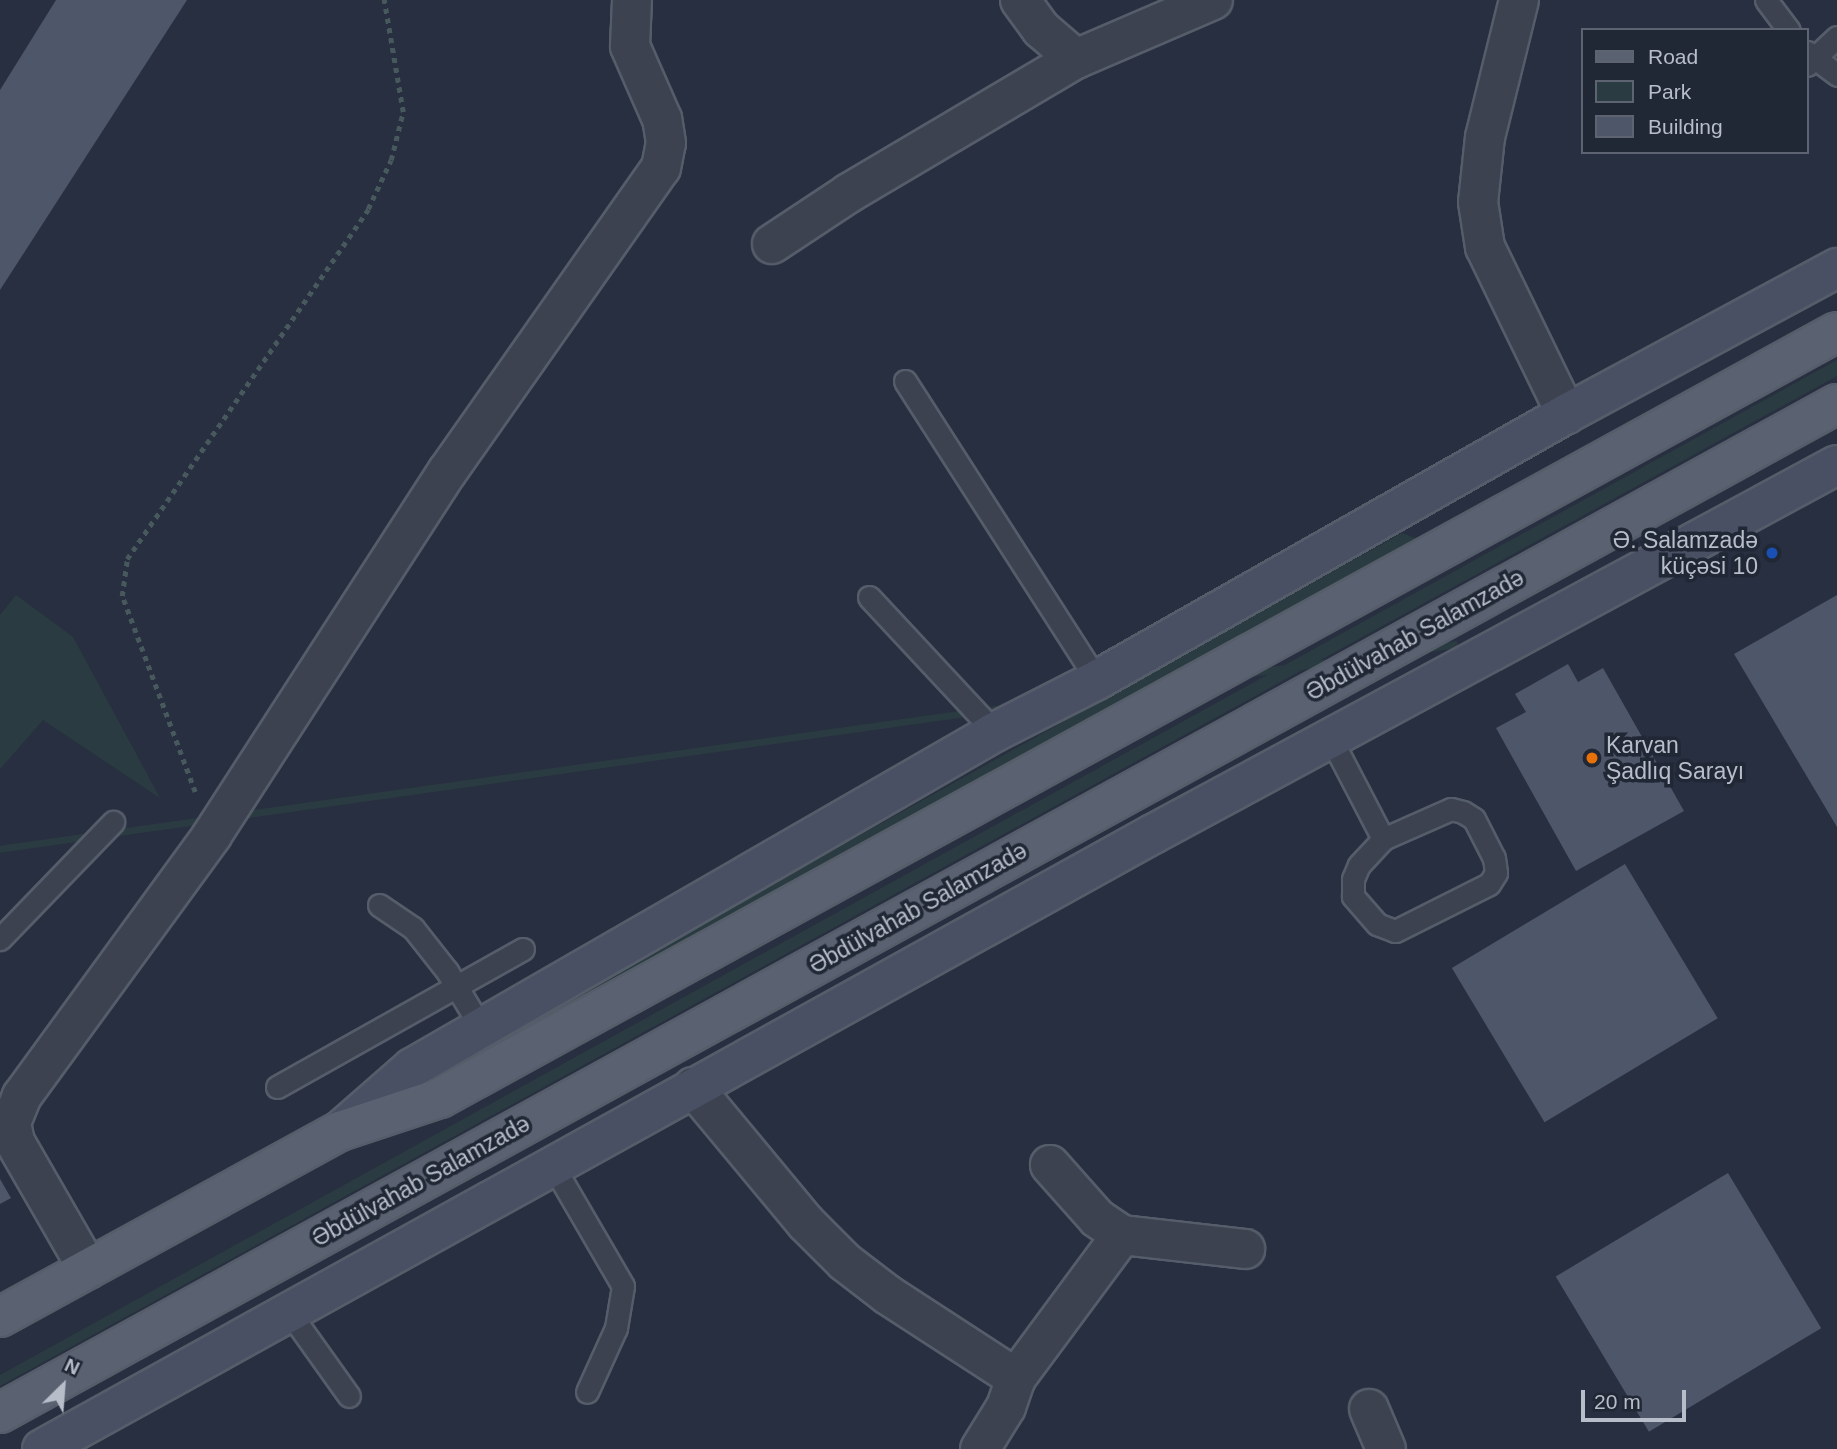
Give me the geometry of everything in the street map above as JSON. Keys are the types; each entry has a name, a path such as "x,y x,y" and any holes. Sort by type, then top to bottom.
{"main road":[{"path":"340,1131 412,1068 995,732 1097,680 1566,414 1837,268"},
{"path":"0,1317 340,1131 440,1098 1837,332"},
{"name":"Əbdülvahab Salamzadə","path":"0,1413 1837,404"},
{"path":"42,1449 552,1164 1330,737 1837,465"}],"street":[{"path":"88,1269 15,1142 5,1113 22,1096 212,835 447,472 660,168 666,143 662,119 630,46 632,0"},
{"path":"1020,0 1041,29 1076,59"},
{"path":"772,244 849,193 1076,59 1213,0"},
{"path":"1519,0 1485,136 1478,202 1485,247 1566,414"},
{"path":"693,1087 806,1223 845,1262 888,1295 1016,1378"},
{"path":"1050,1165 1097,1218 1122,1235 1245,1249"},
{"path":"980,1449 1006,1407 1016,1378 1122,1235"},
{"path":"1368,1409 1386,1449"}],"lane":[{"path":"1766,0 1787,28"},
{"path":"1837,37 1810,59 1837,75"},
{"path":"905,381 1097,680"},
{"path":"869,597 995,732"},
{"path":"1330,737 1383,839"},
{"path":"1451,809 1463,812 1474,819 1494,858 1496,873 1489,884 1395,931 1377,924 1353,897 1353,879 1359,864 1383,839 1451,809"},
{"path":"0,939 113,822"},
{"path":"379,905 413,928 456,986 482,1029"},
{"path":"277,1087 523,949"},
{"path":"552,1164 623,1286 616,1328 587,1392"},
{"path":"289,1312 349,1396"}],"path":[{"path":"212,835 121,596 127,559 368,209 391,160 403,112 384,0"}],"green space":[{"path":"1837,360 1837,376 0,1386 0,1375"},
{"path":"1402,533 1418,539 434,1085 410,1086"},
{"path":"16,595 73,637 160,798 43,720 0,769 0,615"},
{"path":"1457,641 1458,648 0,853 0,846"}],"building":[{"path":"56,0 187,0 0,290 0,90"},
{"path":"1837,595 1837,827 1734,654"},
{"path":"1568,664 1578,682 1603,668 1684,811 1576,871 1496,728 1526,712 1515,694"},
{"path":"1625,864 1718,1018 1545,1122 1452,968"},
{"path":"1728,1173 1821,1328 1649,1432 1556,1277"},
{"path":"0,1179 11,1198 0,1204"}],"place":[{"name":"Ə. Salamzadə küçəsi 10","path":"1772,553"},
{"name":"Karvan Şadlıq Sarayı","path":"1592,758"}]}
